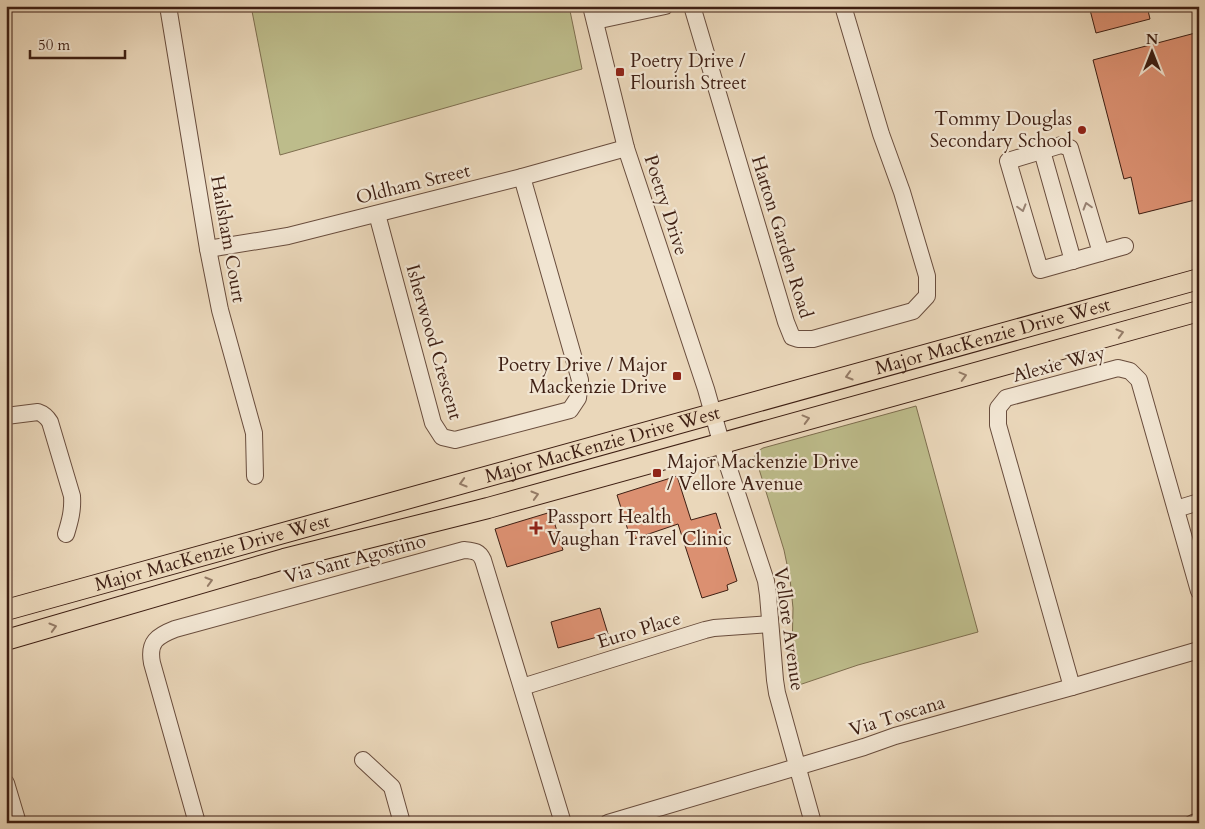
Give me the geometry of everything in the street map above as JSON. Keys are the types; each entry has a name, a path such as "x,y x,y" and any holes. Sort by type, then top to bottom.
{"main road":[{"name":"Major MacKenzie Drive West","path":"6,610 1199,279"},
{"name":"Major MacKenzie Drive West","path":"6,640 284,559 488,508 1199,311"}],"street":[{"name":"Hailsham Court","path":"168,6 208,249 220,310 254,433 255,476"},
{"path":"593,14 665,6"},
{"name":"Hatton Garden Road","path":"692,6 786,322 792,337 813,339 912,311 927,296 927,276 902,192 881,134 843,6"},
{"name":"Poetry Drive","path":"593,14 626,148 713,414"},
{"path":"1101,253 1070,148 1061,145 1008,161 1040,270 1073,261 1101,253 1125,246"},
{"name":"Oldham Street","path":"208,249 288,236 522,177 626,148"},
{"path":"1042,150 1073,261"},
{"name":"Isherwood Crescent","path":"377,214 433,423 442,437 455,440 570,410 578,398 580,380 522,177"},
{"name":"Alexie Way","path":"1072,687 998,425 998,408 1006,398 1118,368 1130,371 1139,380 1199,592"},
{"path":"6,416 38,412 48,418 72,496 73,508 66,534"},
{"name":"Vellore Avenue","path":"713,414 766,581 774,680 813,823"},
{"path":"1176,509 1199,502"},
{"name":"Via Sant Agostino","path":"197,823 151,655 152,646 157,638 175,629 464,550 480,554 483,560 563,823"},
{"name":"Euro Place","path":"522,687 705,630 770,624"},
{"name":"Via Toscana","path":"608,823 864,747 895,736 1199,650"},
{"path":"363,760 392,787 402,823"},
{"path":"6,783 18,823"},
{"path":"1194,823 1199,821"}],"shaded area":[{"path":"251,6 569,6 582,69 280,155"},
{"path":"916,406 978,632 858,665 796,686 792,653 793,608 790,579 784,550 755,456 763,448"}],"building":[{"path":"1089,6 1147,6 1150,19 1096,33"},
{"path":"1199,32 1199,199 1139,214 1131,177 1124,179 1093,60"},
{"path":"677,476 691,520 716,513 737,581 727,585 728,590 702,598 678,524 631,540 617,495"},
{"path":"551,512 563,550 507,567 495,529"},
{"path":"600,608 608,634 558,648 551,622"}],"place":[{"name":"Poetry Drive / Flourish Street","path":"620,72"},
{"name":"Tommy Douglas Secondary School","path":"1082,130"},
{"name":"Poetry Drive / Major Mackenzie Drive","path":"677,376"},
{"name":"Major Mackenzie Drive / Vellore Avenue","path":"657,473"},
{"name":"Passport Health Vaughan Travel Clinic","path":"536,528"}]}
